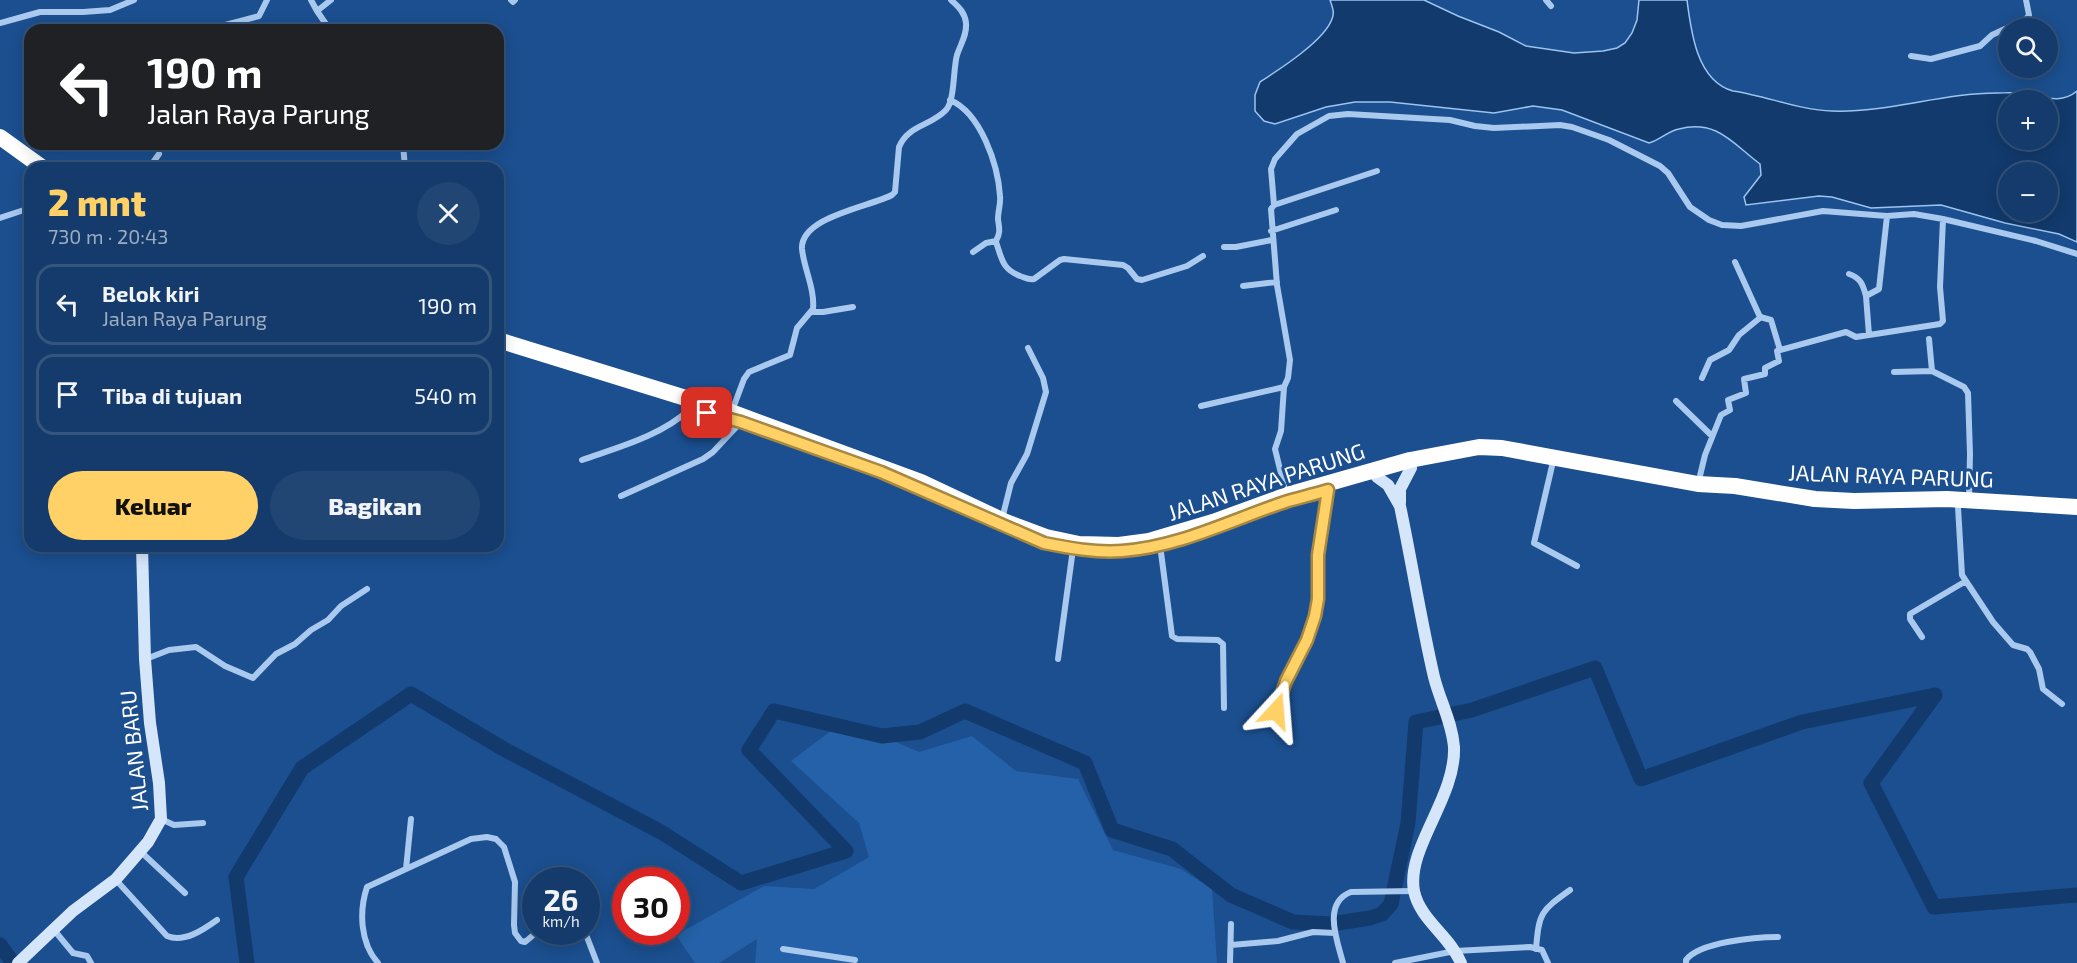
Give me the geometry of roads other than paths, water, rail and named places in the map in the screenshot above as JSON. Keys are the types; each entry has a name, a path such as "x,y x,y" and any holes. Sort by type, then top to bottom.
{"highway":[{"path":"0,137 35,162"},
{"path":"0,148 24,164"},
{"name":"JALAN RAYA PARUNG","path":"504,342 736,417 921,482 1002,527 1044,543 1073,549 1120,551 1180,541 1288,501 1477,453 1501,455 1658,484 1807,504 1857,508 1963,504 2077,514"},
{"name":"JALAN RAYA PARUNG","path":"504,352 690,409 736,417"},
{"name":"JALAN RAYA PARUNG","path":"950,499 1046,537 1079,544 1119,545 1178,534 1287,495 1410,460 1479,447 1502,448 1698,484 1735,486 1815,499 2077,507"}],"street":[{"path":"0,22 40,12 110,10 134,0"},
{"path":"229,24 259,16 267,0"},
{"path":"310,0 326,24"},
{"path":"317,11 330,0"},
{"path":"621,496 703,459 713,452 736,417 744,379 749,372 790,355 797,328 811,312 814,303 802,247 805,236 823,221 892,195 895,192 899,147 902,140 911,130 944,111 950,100 958,54 966,29 966,21 961,9 951,0"},
{"path":"1546,0 1551,6"},
{"path":"1911,56 1931,59 1980,46 1992,35 2029,15 2026,0"},
{"path":"950,100 969,112 979,128 998,178 1000,229 996,242 1005,267 1010,272 1034,279 1064,259 1123,265 1137,279 1142,280 1187,266 1203,256"},
{"path":"1287,495 1275,449 1281,431 1284,387 1288,378 1290,360 1271,231 1271,209 1274,205 1271,169 1275,159 1297,134 1329,116 1348,114 1450,120 1484,127 1560,125 1572,127 1609,140 1660,166 1668,173 1690,207 1709,220 1722,225 1741,226 1824,211 1887,216 1914,214 2036,241 2077,254"},
{"path":"153,162 159,154"},
{"path":"1274,205 1377,171"},
{"path":"0,218 24,210"},
{"path":"1271,231 1336,210"},
{"path":"1866,296 1879,290 1887,216"},
{"path":"1698,484 1705,454 1720,415 1730,411 1728,399 1746,393 1743,380 1765,374 1764,369 1779,361 1776,352 1846,332 1853,337 1940,324 1943,321 1940,287 1943,219"},
{"path":"1224,247 1236,248 1272,240"},
{"path":"973,252 986,243 996,242"},
{"path":"1735,262 1761,317 1771,320 1780,350"},
{"path":"1849,274 1861,281 1866,296 1869,335"},
{"path":"1243,286 1277,282"},
{"path":"811,312 853,307"},
{"path":"1702,378 1710,360 1729,350 1739,335 1761,317"},
{"path":"1929,339 1932,371"},
{"path":"1002,520 1011,483 1027,454 1046,392 1043,378 1028,348"},
{"path":"1894,372 1932,371 1964,387 1968,393 1960,568 1993,622 2013,645 2030,652 2039,669 2043,688 2062,704"},
{"path":"1201,406 1284,387"},
{"path":"1676,401 1712,436"},
{"path":"582,460 641,439 681,418 690,409"},
{"path":"1552,465 1534,543 1577,566"},
{"path":"1408,891 1419,852 1446,793 1453,769 1454,747 1451,727 1434,677 1400,506 1400,489 1411,468"},
{"path":"1377,477 1388,485 1400,506"},
{"path":"1276,711 1286,681 1307,640 1315,616 1318,555 1328,490"},
{"path":"1160,545 1172,636 1177,639 1218,640 1223,644 1224,708"},
{"path":"1058,659 1073,549"},
{"name":"JALAN BARU","path":"20,962 88,898 117,878 156,830 161,819 145,659 142,552"},
{"path":"1922,637 1910,619 1910,614 1966,581"},
{"path":"145,659 170,650 196,647 230,669 253,678 276,654 295,644 311,630 328,620 341,606 367,589"},
{"path":"161,819 174,825 203,823"},
{"path":"406,869 411,819"},
{"path":"378,963 371,955 365,935 363,902 369,885 471,839 487,837 496,839 504,847 515,882 515,933 522,941"},
{"path":"137,855 185,892"},
{"path":"117,878 167,936 175,939 184,938 217,920"},
{"path":"1343,963 1335,932 1334,916 1337,901 1342,895 1351,892 1381,890 1408,891"},
{"path":"1536,949 1538,927 1543,911 1570,890"},
{"path":"1408,891 1455,951 1461,963"},
{"path":"1230,963 1231,924"},
{"path":"53,929 73,953 87,956 91,963"},
{"path":"1231,945 1278,941 1313,932 1335,932"},
{"path":"1686,963 1691,954 1718,945 1749,938 1778,937"},
{"path":"590,945 597,963"},
{"path":"1395,963 1455,951 1530,947 1542,950 1548,963"},
{"path":"783,949 855,960"}],"waterway":[{"path":"247,963 236,877 302,768 411,694 502,748 661,832 741,883 846,851 749,750 774,711 882,736 920,732 965,711 1085,763 1112,830 1172,849 1231,895 1293,922 1331,924 1370,918 1382,914 1391,904 1408,823 1416,722 1472,710 1595,668 1641,779 1802,722 1935,695 1871,783 1934,907 2077,895"},
{"path":"0,945 13,963"}]}
